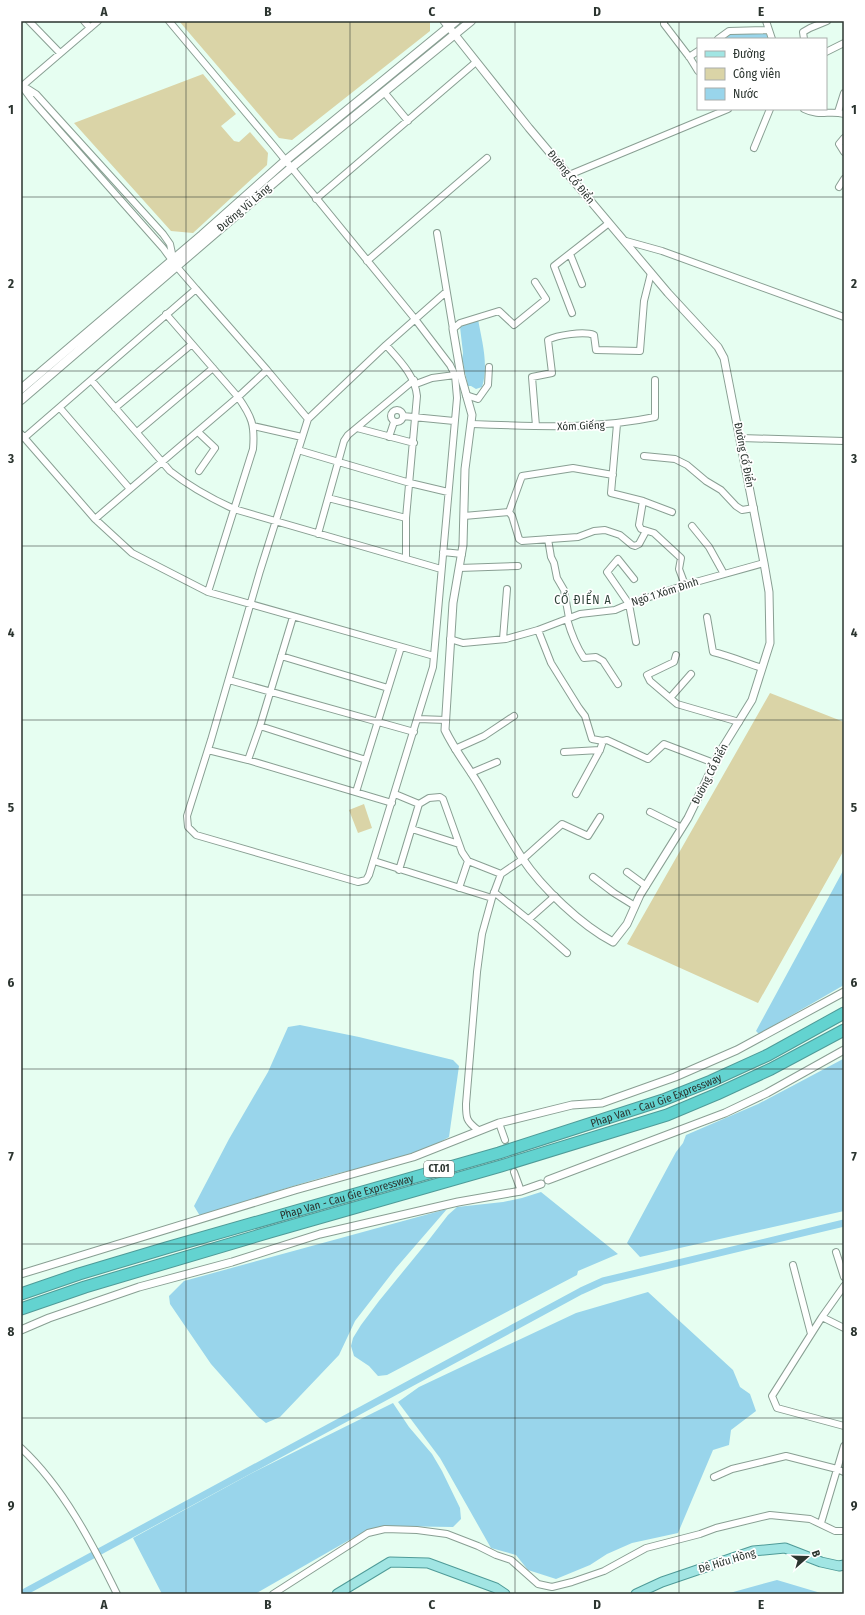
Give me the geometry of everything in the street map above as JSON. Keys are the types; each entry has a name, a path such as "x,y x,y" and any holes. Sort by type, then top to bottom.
{"highway":[{"name":"Phap Van - Cau Gie Expressway","path":"21,1294 79,1274 173,1246 499,1153 663,1100 711,1081 768,1055 844,1013"},
{"name":"Phap Van - Cau Gie Expressway","path":"21,1309 114,1278 493,1168 667,1114 771,1069 844,1030"}],"main road":[{"name":"Đường Vũ Lăng","path":"21,400 175,263 285,161 446,24 456,21"},
{"name":"Đường Vũ Lăng","path":"21,389 471,21"},
{"name":"Đê Hữu Hồng","path":"636,1594 662,1582 753,1551 784,1548 821,1562 839,1566 844,1565"},
{"path":"337,1594 390,1562 428,1563 496,1588 505,1594"}],"street":[{"path":"29,21 60,53"},
{"path":"84,21 90,28"},
{"path":"21,86 98,21"},
{"path":"169,21 415,319 458,375 433,667 374,861 366,880 358,882 196,835 188,827 187,816 229,680 250,604 308,419 386,344 415,319 446,292"},
{"path":"664,21 664,24 697,69"},
{"path":"766,21 772,38"},
{"path":"804,38 803,32 827,21"},
{"name":"Đường Cổ Điển","path":"446,24 529,128 626,241 651,273 718,347 724,358 754,508 769,592 770,643 752,700 714,763 682,828 646,886 627,924 613,942 601,936 540,882 523,859 455,749 445,730 450,639 453,604 462,554 465,469 472,414 458,375 452,329"},
{"path":"719,38 729,31 769,30"},
{"path":"827,51 844,42"},
{"path":"689,57 697,53"},
{"path":"316,199 476,62"},
{"path":"21,86 36,94 163,234 170,244 175,263"},
{"path":"21,86 308,419"},
{"path":"384,92 408,121"},
{"path":"807,110 818,114 841,113 844,93"},
{"path":"569,175 724,110"},
{"path":"754,148 770,110"},
{"path":"844,138 839,144 844,152"},
{"path":"367,261 487,158"},
{"path":"94,170 100,164"},
{"path":"839,188 844,179"},
{"path":"572,313 554,266 609,223"},
{"path":"437,233 452,329 460,323 500,311 514,325 546,299 535,282"},
{"path":"626,241 662,251 844,316"},
{"path":"570,254 582,284"},
{"path":"536,426 532,377 552,373 548,340 553,337 588,332 594,334 596,350 640,351 644,300 651,273"},
{"path":"196,289 92,381 23,436 95,519 132,553 208,592 434,656"},
{"path":"166,314 247,410 254,432 252,449 208,592"},
{"path":"115,408 192,344"},
{"path":"386,344 415,382 417,396 414,443 406,518 406,558"},
{"path":"466,395 478,399 488,385 488,367"},
{"path":"137,432 213,368"},
{"path":"95,519 238,398 267,370"},
{"path":"318,534 344,441 356,428 386,403 415,382 432,378 458,375"},
{"name":"Xóm Giếng","path":"471,424 536,426 617,424 655,417 655,380"},
{"path":"92,381 170,471 185,484 206,496 234,509 441,569"},
{"path":"386,403 392,412"},
{"path":"60,408 130,489"},
{"path":"392,412 398,410 402,412 403,416"},
{"path":"392,412 390,417 394,422"},
{"path":"403,416 454,421"},
{"path":"394,422 399,422 403,416"},
{"path":"389,437 394,422"},
{"path":"617,424 611,493 643,501 672,512"},
{"path":"253,426 302,437"},
{"path":"356,428 414,443"},
{"path":"198,432 215,448 198,471"},
{"path":"741,438 844,441"},
{"path":"298,450 410,483 448,492"},
{"path":"644,456 675,459 687,465 706,481 721,490 736,506 742,510 754,508"},
{"path":"509,512 522,476 573,468 613,475"},
{"path":"328,498 406,518"},
{"path":"509,512 512,516 519,538 522,541 578,538 594,531 605,530 620,535 635,546 639,544 646,531 641,529 640,525 643,501"},
{"path":"464,516 509,512"},
{"path":"692,526 709,547 724,574"},
{"name":"Ngõ 1 Xóm Đình","path":"646,531 654,533 681,558 679,569 685,585"},
{"path":"548,539 557,578 564,590 571,633 578,650 584,658 596,657 603,661 618,684"},
{"path":"443,552 462,554"},
{"name":"Ngõ 1 Xóm Đình","path":"634,579 618,559 608,572 629,604 636,642"},
{"name":"Ngõ 1 Xóm Đình","path":"450,639 463,642 503,639 538,630 580,614 615,610 685,585 764,564"},
{"path":"459,568 518,566"},
{"path":"503,639 507,589"},
{"path":"248,760 260,726 293,616"},
{"path":"707,617 714,652 730,656 762,668"},
{"path":"538,630 551,663 585,716 592,739 603,742 607,740 648,759 664,744 714,763"},
{"path":"356,792 401,647"},
{"path":"676,655 674,662 647,675 650,681 677,704 739,722"},
{"path":"281,656 388,688"},
{"path":"670,698 691,674"},
{"path":"229,680 414,732"},
{"path":"455,749 484,736 514,716"},
{"path":"418,719 446,720"},
{"path":"260,726 366,760"},
{"path":"576,794 603,742"},
{"path":"208,750 248,760 392,803"},
{"path":"564,752 600,750"},
{"path":"471,773 497,762"},
{"path":"395,794 420,804"},
{"path":"399,870 420,804 429,798 440,797 443,799 459,844 468,861 501,874"},
{"path":"650,812 682,828"},
{"path":"478,1130 470,1124 466,1117 477,972 482,934 493,895 501,874 523,859 562,824 588,836 600,817"},
{"path":"412,829 459,844"},
{"path":"374,861 459,888 493,895 528,919 567,953"},
{"path":"459,888 468,861"},
{"path":"627,872 646,886"},
{"path":"593,877 614,893 636,906"},
{"path":"528,919 555,896"},
{"path":"21,1274 295,1190 413,1157 499,1122 572,1105 602,1103 675,1077 737,1050 844,992"},
{"path":"21,1330 48,1318 139,1287 232,1262 320,1234 443,1205 521,1191 725,1113 767,1093 844,1050"},
{"path":"499,1122 505,1140"},
{"path":"514,1172 521,1191"},
{"path":"836,1252 844,1277"},
{"path":"793,1266 811,1334"},
{"path":"844,1286 822,1317 772,1396 777,1408 844,1426"},
{"path":"822,1317 844,1328"},
{"path":"821,1523 844,1446"},
{"path":"21,1448 38,1464 76,1518 94,1548 116,1594"},
{"path":"714,1477 732,1469 786,1456 844,1472"},
{"path":"273,1594 368,1533 385,1529 417,1530 447,1534 511,1560 538,1584 552,1587 604,1571 646,1548 742,1521 770,1515 810,1519 835,1531 844,1531"}],"green space":[{"path":"179,21 430,21 430,31 292,140 279,138"},
{"path":"203,74 236,114 221,126 234,141 239,142 250,132 268,153 267,165 193,233 171,231 74,123"},
{"path":"770,693 844,722 844,850 758,1003 627,944"},
{"path":"364,804 372,828 358,833 349,810"}],"water":[{"path":"762,31 768,38 725,38 734,32"},
{"path":"478,319 484,353 485,370 482,387 476,389 468,386 462,359 463,353 460,327 461,324"},
{"path":"844,869 844,985 759,1034 756,1031"},
{"path":"300,1025 359,1037 453,1060 459,1066 449,1137 435,1145 390,1161 328,1176 200,1216 194,1206 229,1139 268,1072 288,1027"},
{"path":"843,1059 844,1211 640,1257 627,1243 676,1152 683,1143 686,1135 758,1104"},
{"path":"541,1192 618,1254 578,1271 577,1275 387,1375 378,1376 369,1366 354,1356 351,1346 353,1338 361,1325 448,1215 457,1207 503,1202"},
{"path":"447,1209 396,1268 355,1321 339,1355 280,1417 266,1423 257,1416 211,1364 170,1304 169,1296 184,1281"},
{"path":"648,1292 733,1370 740,1387 750,1394 756,1411 731,1430 729,1445 713,1450 678,1533 632,1543 607,1554 590,1565 556,1579 528,1570 516,1555 491,1548 440,1458 398,1402 419,1387 576,1313"},
{"path":"393,1403 409,1427 432,1454 460,1508 461,1519 453,1527 386,1526 372,1530 351,1539 255,1594 162,1594 133,1538 252,1473"},
{"path":"777,1580 824,1594 726,1594"}],"waterway":[{"path":"21,1594 581,1291 603,1281 844,1223"}],"tunnel":[{"path":"505,1140 514,1172"}],"district":[{"name":"CỔ ĐIỂN A","path":"583,600"}]}
